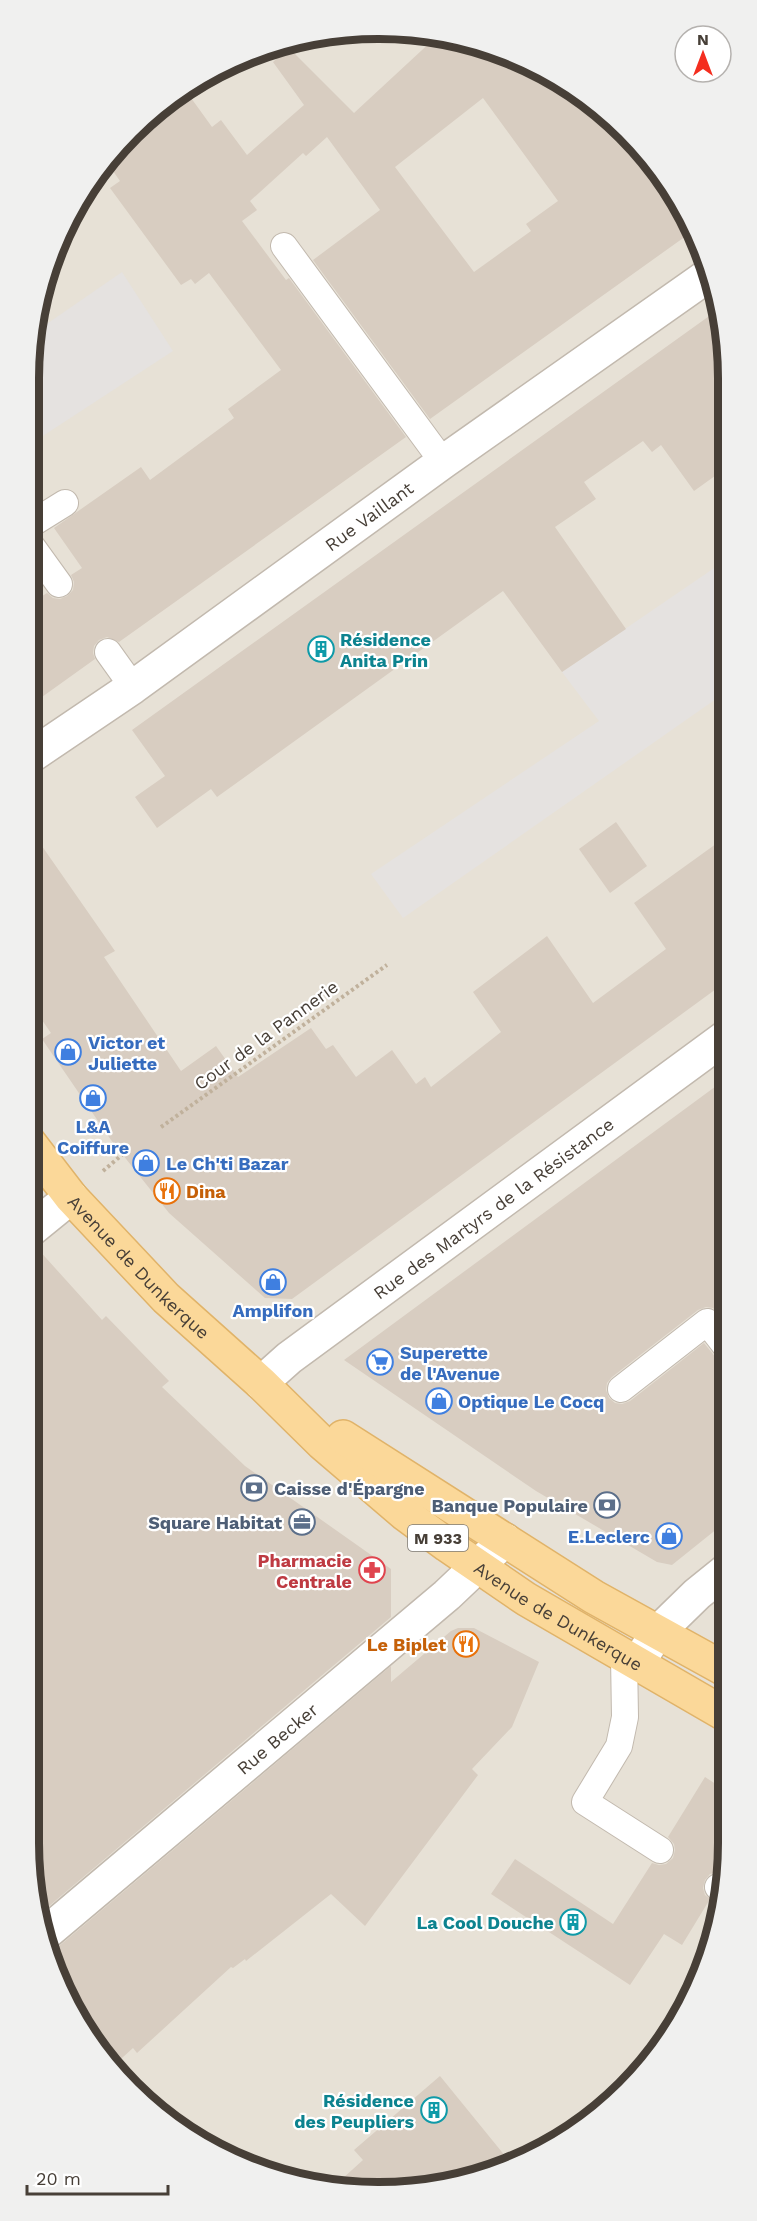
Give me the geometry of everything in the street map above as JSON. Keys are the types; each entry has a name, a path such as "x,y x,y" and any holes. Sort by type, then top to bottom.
{"main road":[{"name":"Avenue de Dunkerque","path":"39,1155 71,1197 166,1298 261,1383 322,1443 405,1514 526,1599 718,1710"},
{"name":"Avenue de Dunkerque","path":"261,1383 594,1597 718,1666"}],"street":[{"name":"Rue Vaillant","path":"39,751 133,687 443,462 703,279"},
{"name":"Rue des Martyrs de la Résistance","path":"261,1383 289,1358 718,1043"},
{"path":"39,1223 71,1197"},
{"name":"Rue Becker","path":"51,1929 447,1595 505,1540"},
{"path":"630,1661 697,1594 718,1577"}],"lane":[{"path":"284,246 443,462"},
{"path":"39,519 65,503"},
{"path":"39,557 59,584"},
{"path":"108,652 133,687"},
{"path":"621,1389 707,1322 718,1336"},
{"path":"630,1661 625,1717 619,1746 585,1802 660,1850"}],"path":[{"name":"Cour de la Pannerie","path":"161,1127 387,965"}],"shaded area":[{"path":"378,39 445,46 488,57 548,84 585,109 619,138 661,190 683,228 700,269 715,334 718,378 718,1843 711,1909 700,1952 673,2012 634,2066 619,2083 585,2112 548,2137 488,2164 423,2179 356,2181 291,2170 269,2164 228,2147 190,2125 138,2083 96,2031 74,1993 57,1952 51,1930 40,1865 39,378 46,312 57,269 65,249 74,228 96,190 138,138 190,96 228,74 249,65 269,57 312,46"},
{"path":"122,272 173,351 39,438 39,378 43,326"},
{"path":"718,565 718,698 403,918 371,874 599,721 562,672"}],"building":[{"path":"429,43 488,57 529,74 567,96 619,138 661,190 686,236 430,419 313,260 380,210 327,137 306,156 303,153 250,201 257,210 242,221 286,280 289,278 406,437 119,642 107,637 99,640 94,646 95,659 39,699 39,598 47,593 53,598 60,599 67,596 73,590 74,582 71,575 82,568 54,528 141,467 150,480 234,418 228,409 281,370 209,273 195,284 191,279 181,285 110,188 120,181 112,169 138,138 190,96 212,127 221,120 247,155 304,105 273,62 283,53 292,51 354,113","holes":["483,98 558,201 526,224 531,231 474,272 395,167"]},
{"path":"711,314 718,378 718,474 694,491 661,445 652,452 643,441 584,482 596,499 555,527 626,629 562,672 503,591 217,797 211,789 157,828 135,797 165,776 132,730"},
{"path":"616,822 647,866 610,893 579,849"},
{"path":"39,842 115,951 104,957 181,1071 216,1046 238,1077 311,1028 326,1049 333,1045 356,1077 392,1050 416,1084 425,1077 431,1087 501,1032 473,992 547,936 593,1003 666,949 634,903 718,842 718,988 292,1299 265,1298 169,1213 111,1140 42,1039 51,1033 39,1016"},
{"path":"718,1085 718,1314 713,1308 706,1307 698,1310 612,1377 607,1383 606,1390 609,1398 615,1403 622,1404 630,1401 704,1343 718,1359 718,1528 672,1565 657,1562 536,1491 344,1360"},
{"path":"39,1250 102,1320 106,1316 169,1381 162,1387 245,1466 391,1569 391,1617 46,1909 39,1843"},
{"path":"458,1628 474,1628 539,1662 512,1727 472,1769 478,1775 365,1926 331,1894 246,1961 245,1959 233,1968 231,1967 137,2053 133,2048 119,2061 84,2012 56,1948 391,1666 391,1682 451,1631"},
{"path":"705,1777 718,1785 716,1872 710,1874 703,1888 705,1895 710,1899 682,1945 664,1934 630,1985 491,1894 515,1859 613,1924 652,1863 666,1864 673,1858 674,1844 668,1837"},
{"name":"Résidence des Peupliers","path":"440,2076 506,2157 466,2170 423,2179 378,2182 341,2180 363,2160 354,2150"}],"place":[{"name":"Résidence Anita Prin","path":"321,649"},
{"name":"Victor et Juliette","path":"68,1052"},
{"name":"L&A Coiffure","path":"93,1098"},
{"name":"Le Ch'ti Bazar","path":"146,1163"},
{"name":"Dina","path":"167,1191"},
{"name":"Amplifon","path":"273,1282"},
{"name":"Superette de l'Avenue","path":"380,1362"},
{"name":"Optique Le Cocq","path":"439,1401"},
{"name":"Caisse d'Épargne","path":"254,1488"},
{"name":"Banque Populaire","path":"607,1505"},
{"name":"Square Habitat","path":"302,1522"},
{"name":"E.Leclerc","path":"669,1536"},
{"name":"Pharmacie Centrale","path":"372,1570"},
{"name":"Le Biplet","path":"466,1644"},
{"name":"La Cool Douche","path":"573,1922"},
{"name":"Résidence des Peupliers","path":"434,2110"}]}
